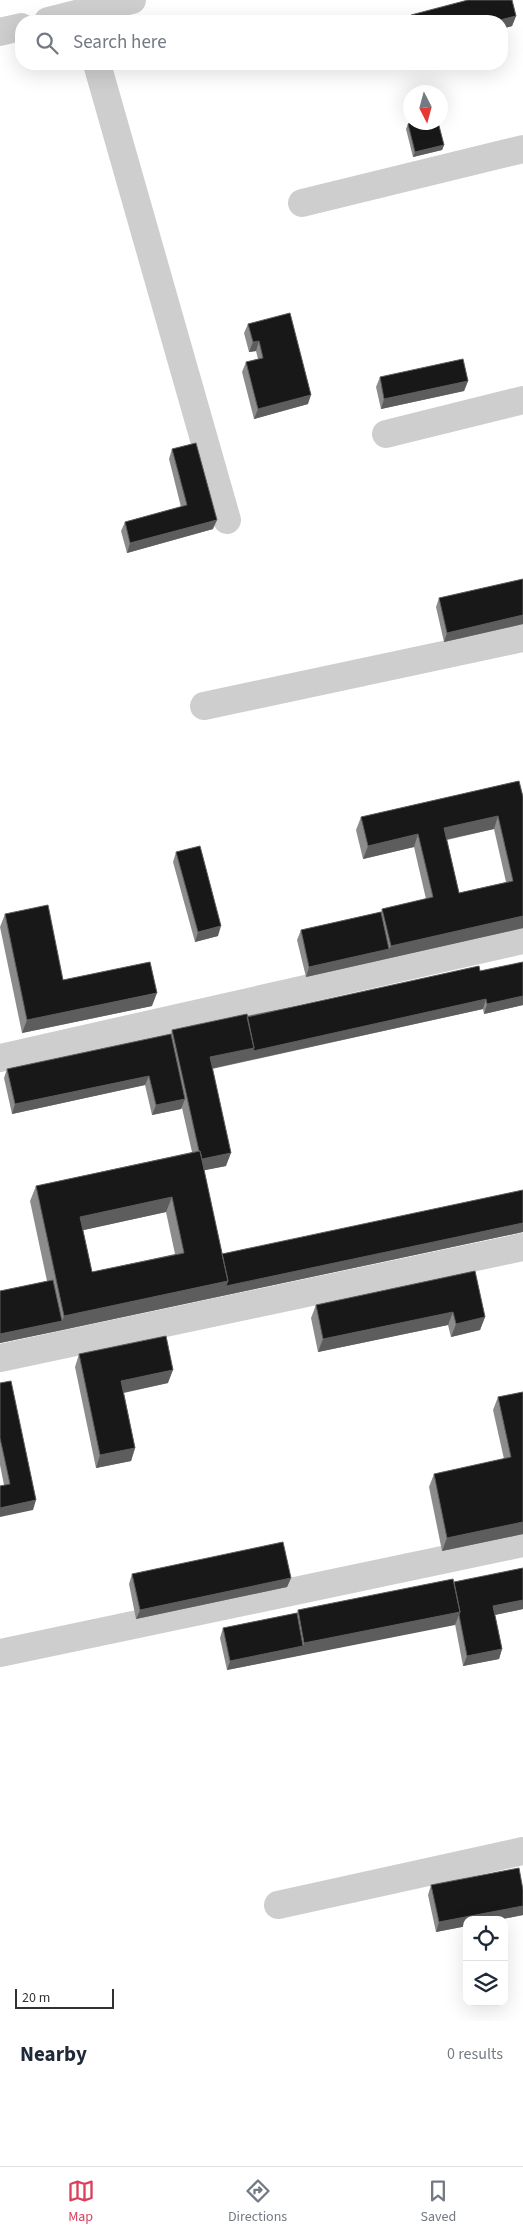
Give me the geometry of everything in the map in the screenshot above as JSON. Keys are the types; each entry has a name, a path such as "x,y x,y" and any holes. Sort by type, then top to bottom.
{"street":[{"path":"71,14 132,0"},
{"path":"0,32 15,29"},
{"path":"99,70 227,520"},
{"path":"302,203 523,149"},
{"path":"386,434 523,400"},
{"path":"204,706 523,638"},
{"path":"0,1058 523,940"},
{"path":"0,1358 523,1247"},
{"path":"0,1653 523,1543"},
{"path":"278,1905 523,1851"}],"building":[{"path":"468,0 512,0 516,16 508,18 508,15 411,15"},
{"path":"410,130 440,130 444,145 415,152"},
{"path":"290,313 311,395 258,409 246,362 263,358 259,341 253,342 248,324"},
{"path":"463,359 468,381 384,399 380,377"},
{"path":"196,443 217,520 130,543 125,522 187,505 172,449"},
{"path":"523,579 523,615 447,633 439,598"},
{"path":"519,781 523,797 523,916 391,946 382,909 433,897 418,834 368,846 361,817","holes":["498,816 513,881 459,893 444,828"]},
{"path":"200,846 221,926 198,932 176,852"},
{"path":"48,905 63,980 150,962 157,993 27,1020 5,914"},
{"path":"381,912 389,949 309,967 301,930"},
{"path":"523,962 523,996 487,1004 486,999 253,1051 254,1048 247,1017 479,966 480,971"},
{"path":"247,1014 254,1048 210,1057 231,1153 202,1159 172,1030"},
{"path":"171,1034 185,1099 156,1105 149,1076 15,1104 7,1069"},
{"path":"200,1151 228,1281 64,1316 36,1186","holes":["172,1197 184,1253 92,1272 80,1217"]},
{"path":"523,1190 523,1223 226,1286 228,1281 222,1254"},
{"path":"475,1271 485,1317 456,1324 453,1312 323,1339 316,1305"},
{"path":"53,1280 62,1321 0,1334 0,1291"},
{"path":"166,1336 173,1370 121,1381 135,1448 100,1455 79,1354"},
{"path":"11,1381 36,1500 0,1508 0,1486 10,1484 0,1438 0,1383"},
{"path":"523,1392 523,1522 447,1538 434,1474 511,1457 498,1397"},
{"path":"283,1542 291,1578 140,1610 132,1574"},
{"path":"523,1568 523,1600 493,1606 502,1649 467,1656 454,1582"},
{"path":"453,1579 460,1612 304,1643 298,1610"},
{"path":"297,1613 303,1646 230,1661 223,1628"},
{"path":"519,1868 523,1890 523,1906 439,1922 431,1885"}]}
